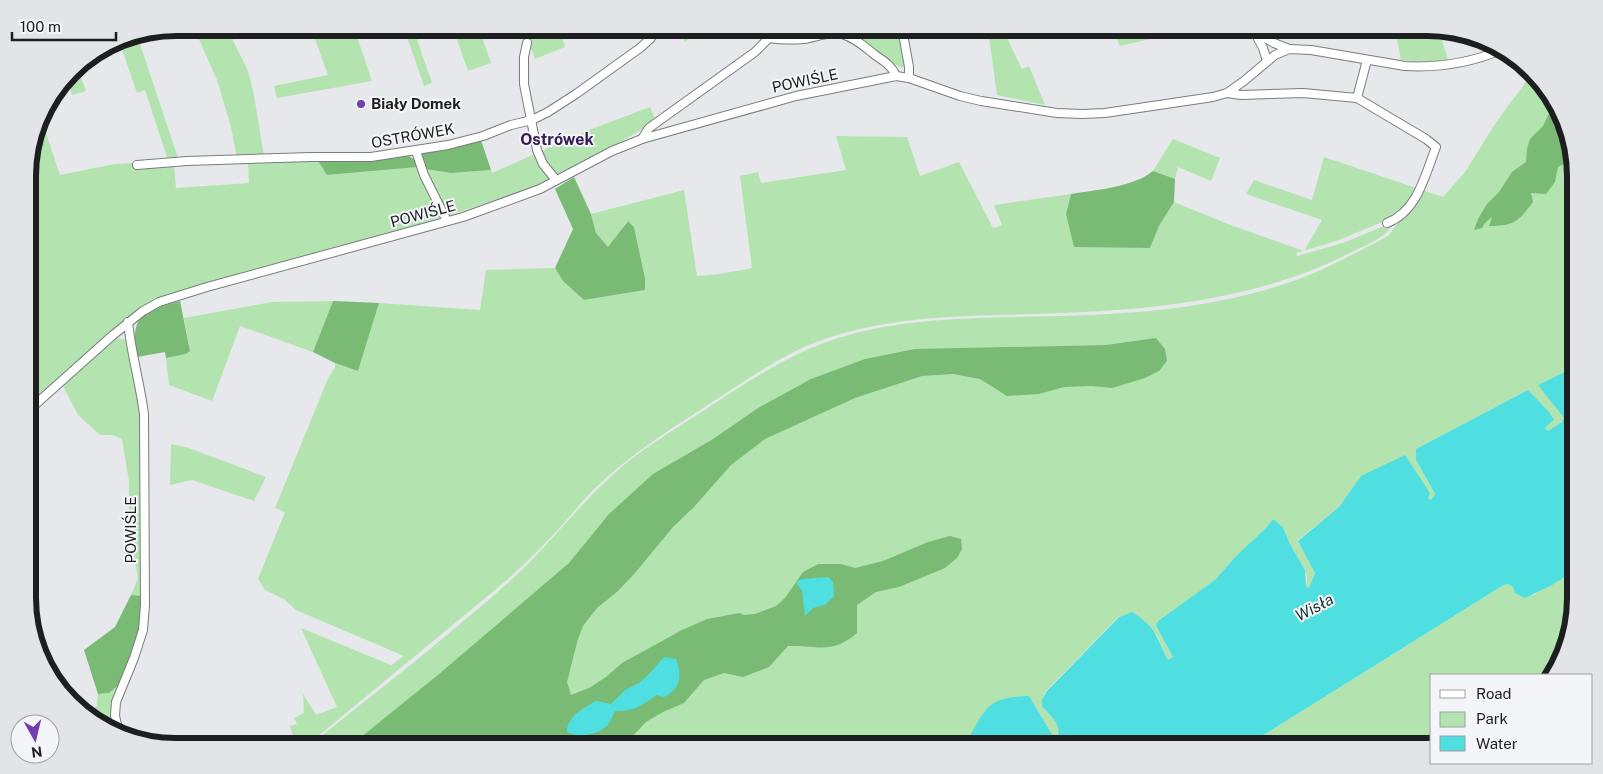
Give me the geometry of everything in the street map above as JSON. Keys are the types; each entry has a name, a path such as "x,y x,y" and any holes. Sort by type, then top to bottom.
{"street":[{"name":"OSTRÓWEK","path":"137,164 311,157 372,157 416,151 483,136 511,125 532,120 562,104 640,48 652,36"},
{"path":"642,139 650,128 755,52 769,38 782,40 803,39 814,36"},
{"path":"848,36 893,68 896,76"},
{"path":"903,36 909,78"},
{"path":"1256,36 1263,48 1267,61"},
{"path":"1263,36 1289,49 1311,50 1406,66 1437,66 1469,61 1492,53"},
{"path":"527,43 523,71 539,156 556,180"},
{"name":"POWIŚLE","path":"36,403 128,322 142,311 159,302 178,295 447,221 521,196 556,180 612,150 642,139 787,98 896,76 909,78 967,97 1004,106 1057,113 1105,113 1227,93 1267,61 1289,49"},
{"path":"1357,98 1367,60"},
{"path":"1227,93 1241,95 1303,93 1357,98 1426,139 1436,147 1414,202 1405,212 1387,223"},
{"path":"416,151 424,175 447,221"},
{"name":"POWIŚLE","path":"117,724 115,716 116,702 141,640 145,606 144,414 142,394 131,351 128,322"}],"green space":[{"path":"198,36 231,36 248,71 254,95 264,157 237,158 231,127 217,80"},
{"path":"314,36 357,36 372,81 277,98 274,86 328,75"},
{"path":"407,36 416,36 432,83 424,86"},
{"path":"456,36 482,36 491,63 468,71"},
{"path":"527,36 562,36 565,47 535,59"},
{"path":"682,36 691,36 685,42"},
{"path":"855,36 899,36 906,65 902,68 881,56"},
{"path":"989,36 1006,36 1022,69 1029,66 1045,105 997,95"},
{"path":"1116,36 1159,37 1120,46"},
{"path":"1396,36 1441,38 1448,60 1428,62 1401,60"},
{"path":"139,42 178,158 168,160 145,90 137,93 121,48"},
{"path":"80,74 86,91 72,95 69,86"},
{"path":"1528,79 1548,106 1562,140 1566,158 1567,371 1539,385 1564,418 1562,422 1548,431 1545,428 1554,420 1528,390 1416,449 1416,460 1435,494 1431,500 1361,476 1339,507 1298,540 1315,573 1309,589 1306,587 1305,570 1290,544 1283,527 1273,519 1215,580 1158,621 1156,627 1173,657 1168,661 1157,635 1132,612 1118,617 1045,692 1042,706 1057,724 1057,737 1053,736 1029,696 969,737 319,738 435,645 509,582 537,555 603,484 637,455 735,390 802,352 838,338 900,324 962,319 1117,314 1203,304 1259,292 1312,274 1379,241 1389,235 1400,220 1394,217 1339,240 1304,250 1322,220 1246,194 1254,180 1312,200 1324,157 1443,197 1465,172 1497,121"},
{"path":"650,107 656,121 622,141 536,186 448,216 425,169 451,173 491,170 492,173 589,130"},
{"path":"1550,111 1562,140 1566,158 1566,163 1558,167 1555,182 1546,194 1531,193 1533,202 1515,222 1489,226 1492,217 1482,228 1474,230 1487,204 1499,192 1512,172 1526,162 1530,139 1543,126"},
{"path":"45,129 60,175 115,164 133,163 132,166 174,165 176,188 249,183 248,163 317,159 328,175 418,167 441,218 152,301 36,399 37,167 39,149"},
{"path":"836,136 907,137 920,176 959,162 993,228 1002,225 994,205 1071,194 1066,214 1112,247 1150,248 1159,226 1174,202 1303,251 1296,253 1297,256 1343,243 1391,223 1393,224 1385,234 1373,242 1311,271 1233,294 1154,307 1073,313 950,317 896,322 842,333 790,354 753,375 622,465 593,490 529,560 507,580 316,738 294,738 290,726 297,724 294,718 304,713 303,694 316,715 337,707 301,628 391,665 404,656 296,610 284,599 265,590 258,579 285,512 275,508 329,376 335,368 335,363 358,371 379,303 480,310 486,270 555,268 563,281 584,300 645,290 645,278 634,226 627,221 609,248 596,233 591,214 684,190 697,276 752,268 740,176 758,172 761,183 846,170"},
{"path":"1173,139 1220,158 1211,181 1178,167 1175,179 1153,171"},
{"path":"481,140 491,170 451,173 425,169 420,157 422,152"},
{"path":"407,155 415,160 418,167 327,175 317,159"},
{"path":"1153,171 1175,179 1174,202 1159,226 1150,248 1074,247 1066,214 1071,194 1136,181"},
{"path":"574,177 591,214 596,233 608,247 628,221 634,227 645,278 645,290 584,300 563,281 555,268 573,229 555,189"},
{"path":"180,301 190,351 186,354 166,358 165,352 137,357 135,332 137,324 142,317 157,308"},
{"path":"333,301 313,352 240,326 212,401 169,385 166,358 186,354 190,351 184,318 272,302"},
{"path":"333,301 379,303 358,371 335,363 313,352"},
{"path":"115,338 126,340 141,411 142,596 131,595 138,578 129,532 129,481 122,439 112,435 100,435 78,415 63,386"},
{"path":"1156,338 1165,349 1167,361 1159,371 1145,378 1112,388 1092,386 1064,387 1039,394 1007,396 980,379 953,374 922,376 855,398 765,439 731,465 694,507 673,527 635,573 618,591 597,608 583,626 567,682 571,695 589,688 622,663 682,630 707,619 739,613 744,615 755,614 776,606 785,598 803,572 818,564 841,564 855,568 883,561 928,542 950,536 961,539 962,549 957,558 945,568 899,587 876,592 857,605 857,633 848,640 832,647 788,646 769,667 743,677 724,673 704,680 684,703 646,722 631,738 360,738 439,674 569,563 609,514 653,474 713,439 758,408 811,379 865,359 915,349 1106,345"},
{"path":"171,444 189,448 266,477 254,501 192,480 170,485"},
{"path":"1567,575 1564,625 1556,651 1544,674 1430,674 1430,737 1260,737 1502,586 1508,584 1533,595"},
{"path":"131,595 142,596 141,628 136,647 121,683 109,693 98,694 84,650 115,627"},
{"path":"121,683 112,707 114,723 92,710 97,706 98,694 109,693"}],"water":[{"name":"Wisła","path":"1567,371 1567,575 1552,585 1525,598 1515,593 1513,587 1508,584 1502,586 1260,737 970,737 976,724 991,705 1004,699 1020,696 1029,696 1053,736 1057,737 1057,724 1042,706 1042,700 1046,692 1119,617 1132,612 1140,617 1151,627 1168,660 1173,657 1156,626 1158,621 1215,580 1273,519 1283,527 1290,544 1305,570 1306,586 1309,588 1315,573 1298,541 1339,507 1361,476 1405,455 1430,493 1428,498 1431,500 1435,494 1416,460 1416,449 1528,390 1554,420 1545,428 1548,431 1562,422 1564,418 1538,385"},
{"path":"828,577 833,582 834,596 825,605 813,608 805,616 802,591 796,582 802,579"},
{"path":"664,657 676,659 679,671 679,681 670,694 664,697 656,695 642,705 632,709 615,711 608,725 594,733 577,735 567,732 570,721 577,713 596,701 611,704 625,690 639,683"}],"place":[{"name":"Biały Domek","path":"361,104"}],"district":[{"name":"Ostrówek","path":"557,139"}]}
